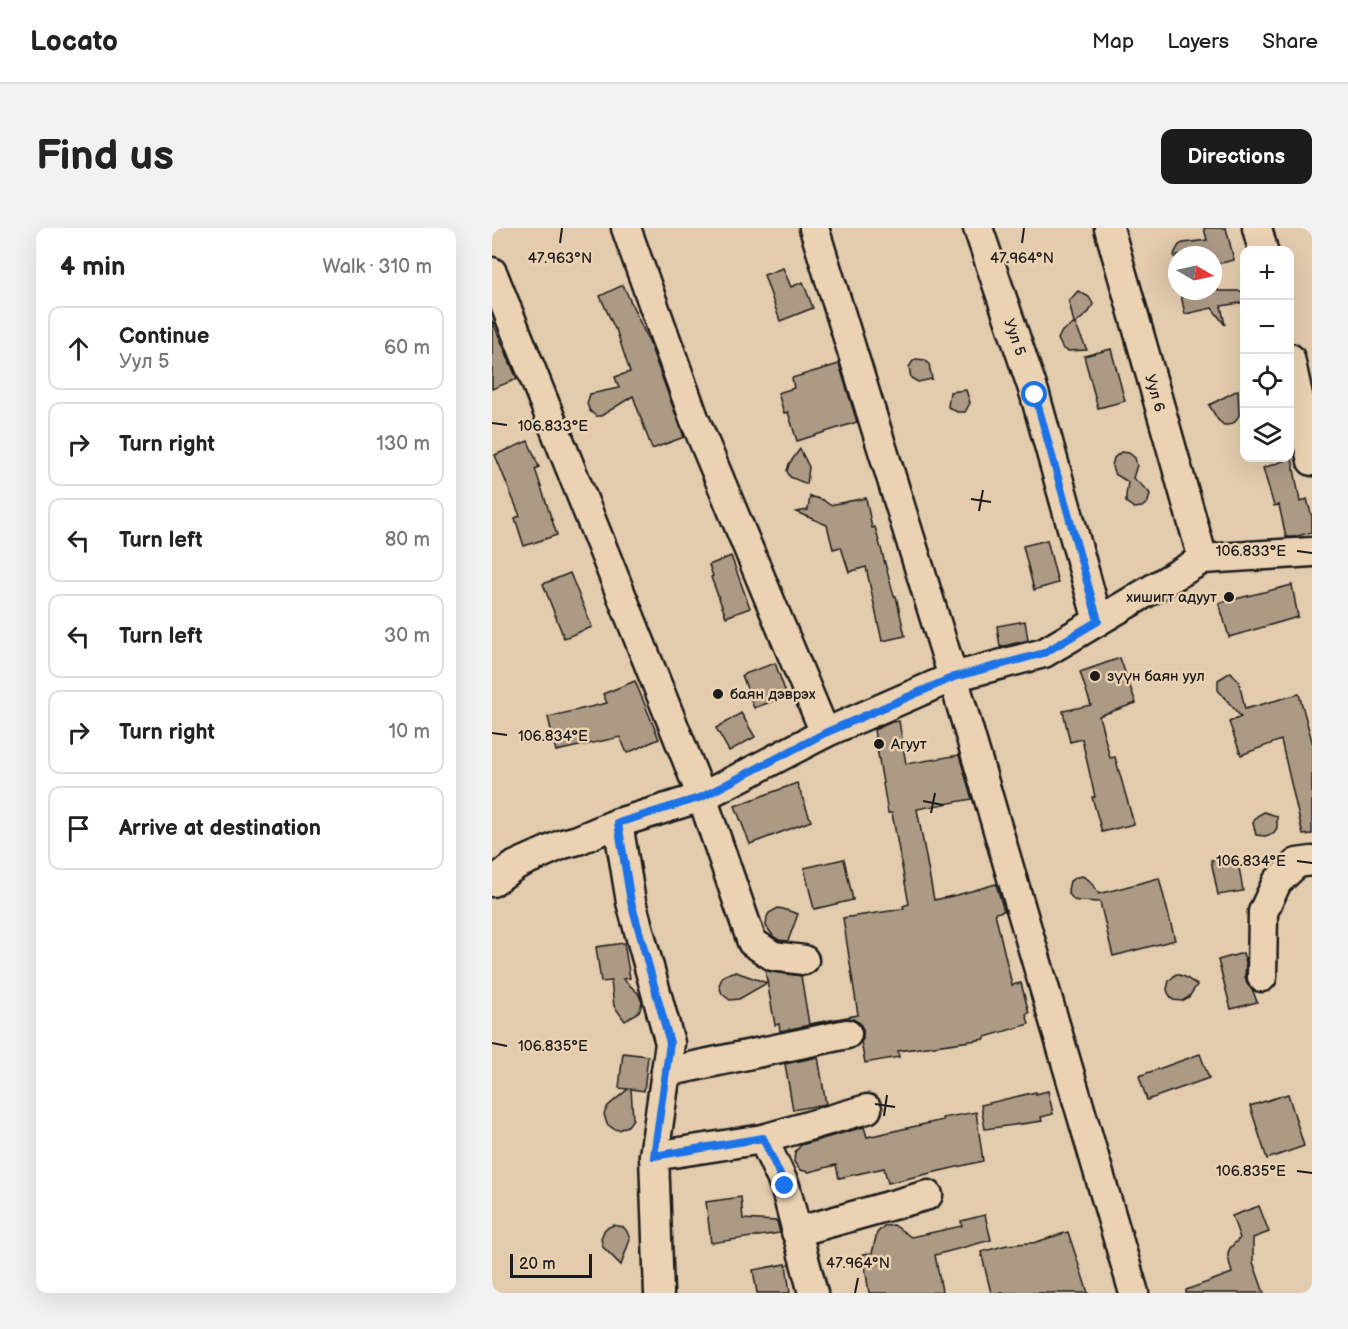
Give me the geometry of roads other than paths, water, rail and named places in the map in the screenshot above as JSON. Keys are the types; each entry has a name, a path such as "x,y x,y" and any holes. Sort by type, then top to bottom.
{"street":[{"path":"626,228 694,418 825,733"},
{"path":"814,228 954,677 1134,1293"},
{"name":"Уул 5","path":"978,228 1035,395 1098,621"},
{"name":"Уул 6","path":"1109,228 1203,559"},
{"path":"1257,228 1262,246"},
{"path":"492,272 702,797 752,942 773,956 804,960"},
{"path":"1294,377 1312,461"},
{"path":"492,882 516,865 563,844 618,823 702,797 825,733 954,677 1044,653 1203,559 1312,552"},
{"path":"618,823 631,902 670,1043 654,1156 659,1293"},
{"path":"1262,977 1263,912 1277,882 1297,863 1312,861"},
{"path":"666,1072 847,1034"},
{"path":"654,1156 763,1138 867,1108"},
{"path":"763,1138 785,1186 813,1293"},
{"path":"796,1232 928,1195"}],"place":[{"name":"хишигт адуут","path":"1229,597"},
{"name":"зүүн баян уул","path":"1095,676"},
{"name":"баян дэврэх","path":"718,694"},
{"name":"Агуут","path":"879,744"}]}
